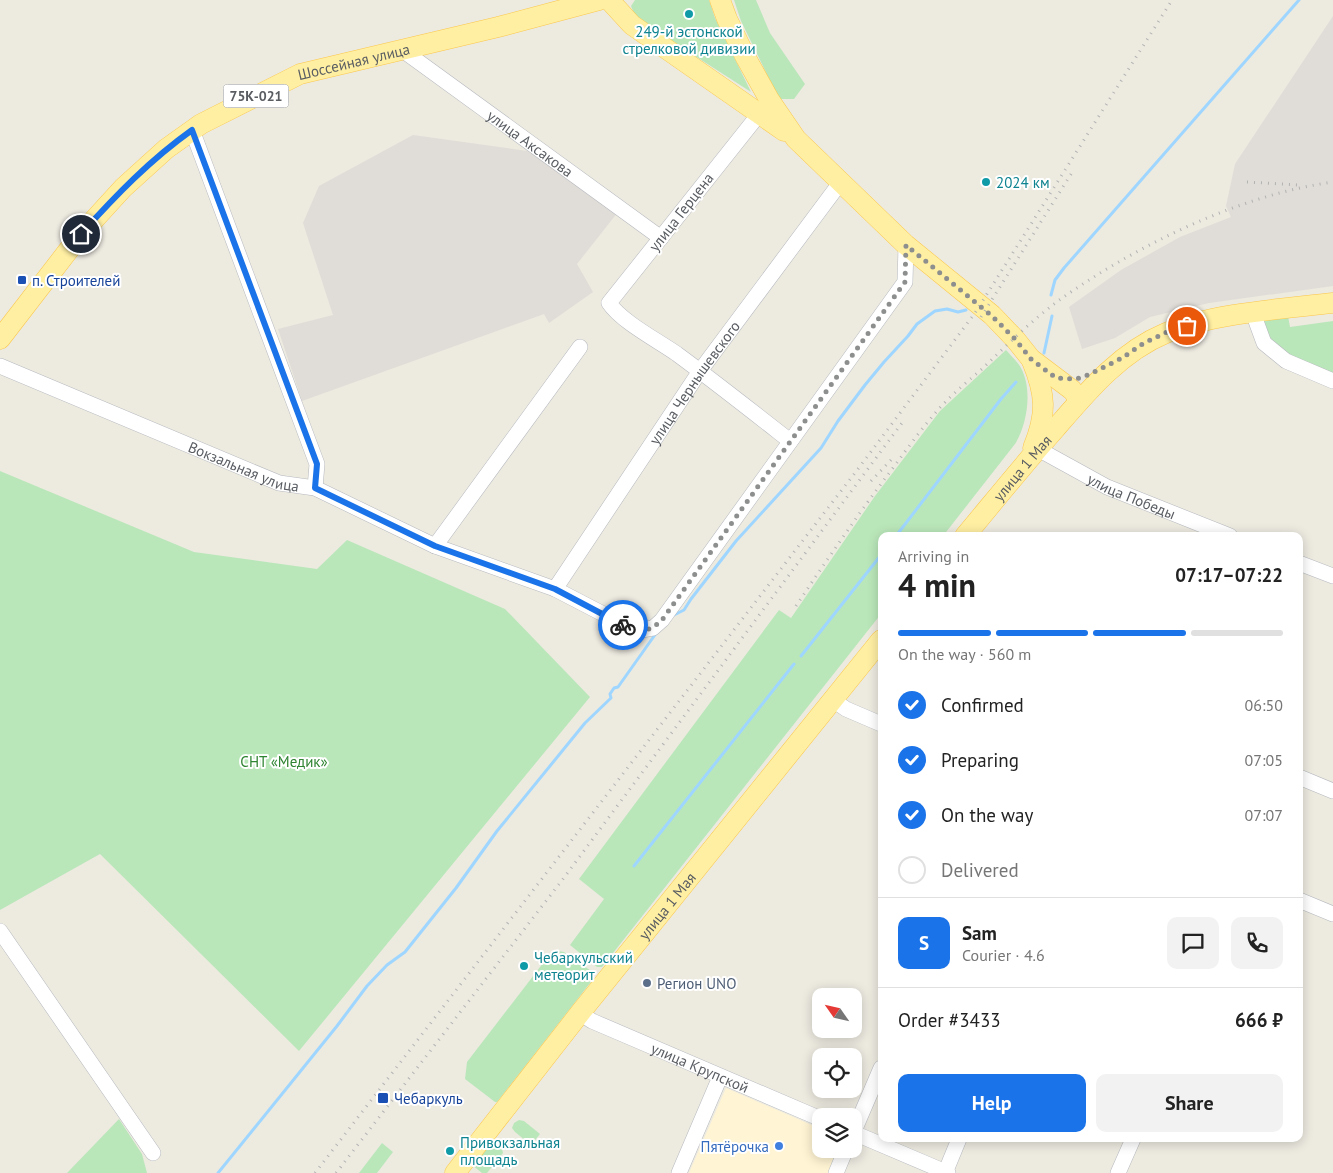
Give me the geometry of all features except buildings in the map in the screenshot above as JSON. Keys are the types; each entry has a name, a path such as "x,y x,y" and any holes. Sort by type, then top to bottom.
{"main road":[{"name":"Шоссейная улица","path":"0,339 81,234 117,194 166,149 201,124 300,74 498,27 599,0"},
{"path":"609,0 632,25 760,112 796,139 906,245 992,316 1015,339 1049,386 1053,406 1074,408"},
{"path":"720,0 746,58 770,101 796,139"},
{"path":"1049,386 1067,379 1082,377 1122,358 1144,343 1167,332 1206,320 1333,302"},
{"name":"улица 1 Мая","path":"968,532 1033,454 1122,358"},
{"path":"1033,454 1042,423 1049,386"},
{"name":"улица 1 Мая","path":"455,1173 580,1013 878,644"}],"street":[{"name":"улица Аксакова","path":"401,49 661,238"},
{"name":"улица Герцена","path":"700,371 615,312 609,303 760,112"},
{"path":"192,130 317,464 315,488"},
{"name":"улица Чернышевского","path":"555,589 700,371 840,183"},
{"path":"700,371 790,441 905,282 906,245"},
{"path":"1253,313 1264,343 1286,361 1333,381"},
{"path":"435,546 580,347"},
{"name":"Вокзальная улица","path":"0,366 279,484 315,488 435,546 555,589 636,631 653,628 662,620 790,441"},
{"name":"улица Победы","path":"1033,454 1107,487 1220,532"},
{"path":"1303,565 1333,576"},
{"path":"833,700 878,723"},
{"path":"1303,779 1333,791"},
{"path":"1303,902 1333,914"},
{"path":"0,931 154,1153"},
{"name":"улица Крупской","path":"580,1013 592,1021 812,1115"},
{"path":"862,1113 878,1075"},
{"path":"679,1173 720,1077"},
{"path":"862,1136 946,1173 958,1142"},
{"path":"1118,1173 1132,1142"},
{"path":"836,1173 842,1158"}],"shaded area":[{"path":"1333,16 1333,286 1209,303 1150,317 1115,338 1082,349 1069,307 1121,270 1180,237 1231,217 1226,206 1235,164"},
{"path":"413,135 527,151 618,212 577,264 593,292 549,323 544,314 302,401 278,329 333,315 303,223 319,186"},
{"path":"726,1088 812,1125 812,1158 839,1158 832,1173 689,1173"}],"green space":[{"path":"635,0 709,0 715,18 751,92 636,18 631,6"},
{"path":"734,0 756,0 770,33 805,84 794,99 779,99 741,21"},
{"path":"1288,316 1290,327 1333,321 1333,376 1288,357 1270,341 1261,321"},
{"path":"1006,350 1021,368 1025,377 1028,397 1023,427 1015,444 946,532 878,532 878,618 602,967 597,967 570,945 604,899 579,879 779,610 791,618 875,496 940,411"},
{"name":"СНТ «Медик»","path":"0,471 194,552 317,569 347,540 505,609 590,697 299,1051 100,854 0,910"},
{"path":"558,951 564,952 594,973 594,978 497,1102 495,1102 465,1079 467,1062 550,954"},
{"path":"119,1119 142,1154 147,1173 67,1173"},
{"path":"519,1120 524,1121 540,1134 531,1145 512,1128 514,1123"},
{"path":"494,1142 502,1149 503,1153 487,1173 482,1173 472,1165 490,1143"},
{"path":"382,1143 393,1152 377,1173 359,1173"}],"waterway":[{"path":"1051,295 1055,280 1064,268 1299,0"},
{"path":"672,616 684,610 736,541 821,448 838,421 865,385 917,324 935,311 947,309 958,312 966,310"},
{"path":"1044,353 1052,316"},
{"path":"899,532 1016,382"},
{"path":"801,656 878,559"},
{"path":"218,1173 367,986 387,965 405,952 456,888 497,831 585,723 611,698 610,694 614,688 618,687 657,632"},
{"path":"634,866 794,664"}],"railway":[{"path":"315,1173 858,469 975,313 1172,0"},
{"path":"981,317 1073,171"},
{"path":"1247,182 1299,185"},
{"path":"796,606 832,552 932,416 1028,325 1058,301 1120,261 1189,226 1261,198 1333,182"},
{"path":"336,1173 563,879 902,423"},
{"path":"871,481 892,459"}],"way so far":[{"path":"623,625 636,631 653,628 662,620 905,282 906,245 980,305 1015,339 1031,359 1056,378 1076,379 1088,375 1122,358 1144,343 1167,332 1187,326"}],"place":[{"name":"249-й эстонской стрелковой дивизии","path":"689,14"},
{"name":"2024 км","path":"986,182"},
{"name":"п. Строителей","path":"22,280"},
{"name":"Чебаркульский метеорит","path":"524,966"},
{"name":"Регион UNO","path":"647,983"},
{"name":"Чебаркуль","path":"383,1098"},
{"name":"Пятёрочка","path":"779,1146"},
{"name":"Привокзальная площадь","path":"450,1151"}],"route":[{"path":"81,234 123,188 166,149 192,130 317,464 315,488 435,546 555,589 623,625"}]}
